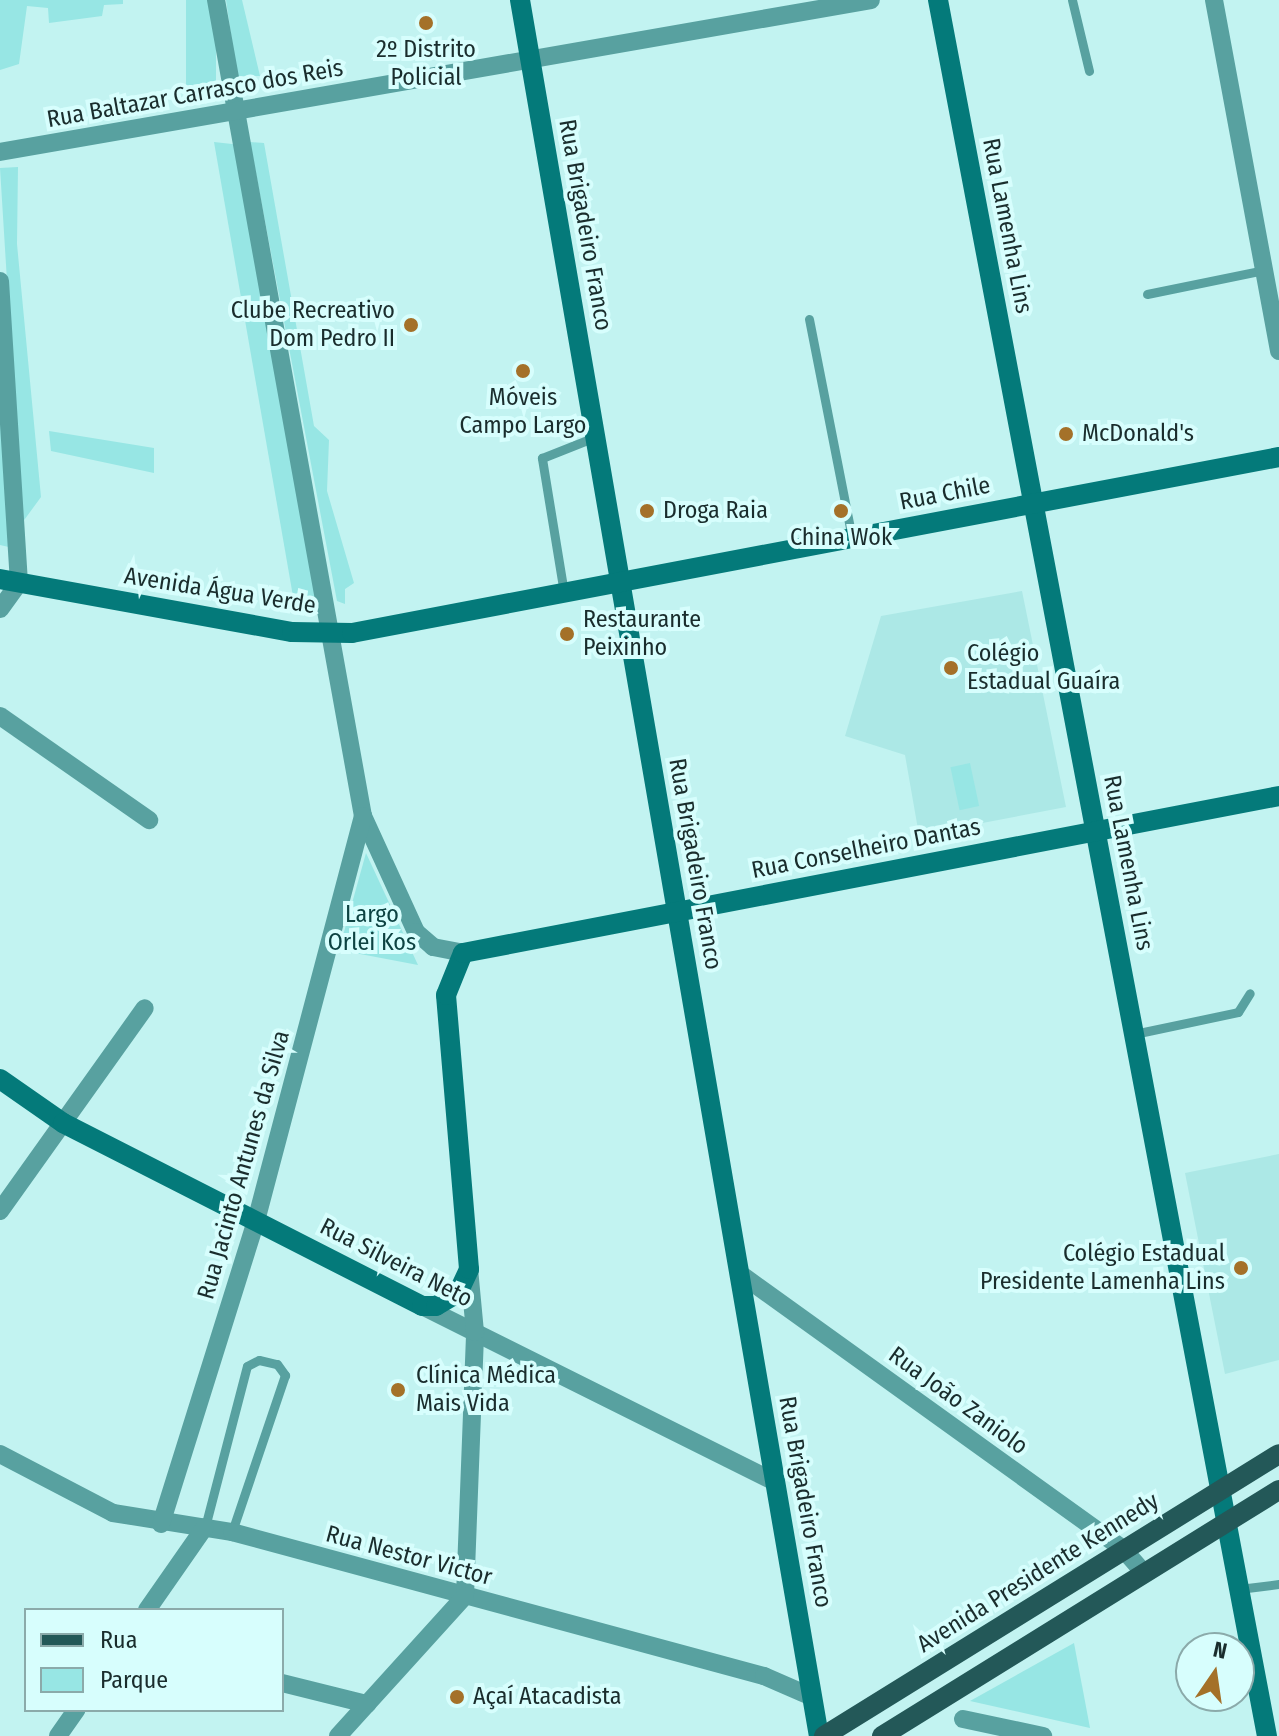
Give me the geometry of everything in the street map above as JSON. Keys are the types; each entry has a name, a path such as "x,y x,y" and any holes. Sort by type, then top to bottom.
{"main road":[{"name":"Rua Brigadeiro Franco","path":"520,0 812,1697 822,1736"},
{"name":"Rua Lamenha Lins","path":"938,0 1267,1736"},
{"name":"Rua Chile","path":"620,583 1279,457"},
{"name":"Avenida Água Verde","path":"9,581 330,634 620,583"},
{"name":"Rua Conselheiro Dantas","path":"463,953 1279,796"},
{"path":"422,1306 448,1301 469,1269 446,995 463,953"},
{"name":"Rua Silveira Neto","path":"0,1079 63,1123 422,1306"},
{"name":"Avenida Presidente Kennedy","path":"822,1736 1279,1454"},
{"path":"882,1736 1279,1490"}],"street":[{"path":"216,0 363,816 416,932 433,947 463,953"},
{"name":"Rua Baltazar Carrasco dos Reis","path":"0,152 871,0"},
{"path":"1214,0 1279,351"},
{"path":"0,281 9,581 0,609"},
{"path":"0,716 149,820"},
{"name":"Rua Jacinto Antunes da Silva","path":"161,1524 256,1221 363,816"},
{"path":"0,1211 145,1008"},
{"path":"338,1736 465,1596 475,1332 469,1269"},
{"name":"Rua João Zaniolo","path":"739,1273 1124,1550 1144,1573"},
{"name":"Rua Silveira Neto","path":"422,1306 775,1482"},
{"name":"Rua Nestor Victor","path":"0,1454 82,1502 161,1524 232,1532 764,1676 812,1697"},
{"path":"148,1608 205,1527"},
{"path":"284,1683 367,1704"},
{"path":"58,1736 75,1712"},
{"path":"963,1719 1043,1736"}],"lane":[{"path":"1072,0 1089,71"},
{"path":"1147,294 1264,270"},
{"path":"809,319 852,539"},
{"path":"564,593 542,458 595,437"},
{"path":"1134,1034 1238,1012 1250,993"},
{"path":"205,1527 247,1366 259,1360 277,1364 285,1375 232,1532"},
{"path":"1239,1589 1279,1584"}],"shaded area":[{"name":"Colégio Estadual Guaíra","path":"1022,591 1066,807 919,835 905,755 845,736 881,616"},
{"name":"Colégio Estadual Presidente Lamenha Lins","path":"1279,1154 1279,1360 1225,1374 1185,1173"}],"green space":[{"path":"0,0 123,0 123,4 104,5 102,16 49,23 48,8 27,6 19,64 0,70"},
{"path":"186,0 216,0 216,92 186,92"},
{"path":"226,0 242,0 260,76 237,76"},
{"path":"214,142 241,145 332,603 294,602"},
{"path":"250,142 264,143 314,426 329,440 327,491 354,583 345,589 345,604 337,601"},
{"path":"18,167 17,244 41,497 22,523 0,168"},
{"path":"0,357 13,548 0,545"},
{"path":"49,431 154,448 154,473 51,451"},
{"path":"970,763 979,806 960,810 950,767"},
{"name":"Largo Orlei Kos","path":"366,853 418,965 339,950"},
{"path":"1074,1643 1090,1728 970,1701"}],"place":[{"name":"2º Distrito Policial","path":"426,23"},
{"name":"Clube Recreativo Dom Pedro II","path":"411,325"},
{"name":"Móveis Campo Largo","path":"523,371"},
{"name":"McDonald's","path":"1066,434"},
{"name":"Droga Raia","path":"647,511"},
{"name":"China Wok","path":"841,511"},
{"name":"Restaurante Peixinho","path":"567,634"},
{"name":"Colégio Estadual Guaíra","path":"951,668"},
{"name":"Colégio Estadual Presidente Lamenha Lins","path":"1241,1268"},
{"name":"Clínica Médica Mais Vida","path":"398,1390"},
{"name":"Açaí Atacadista","path":"457,1697"}]}
